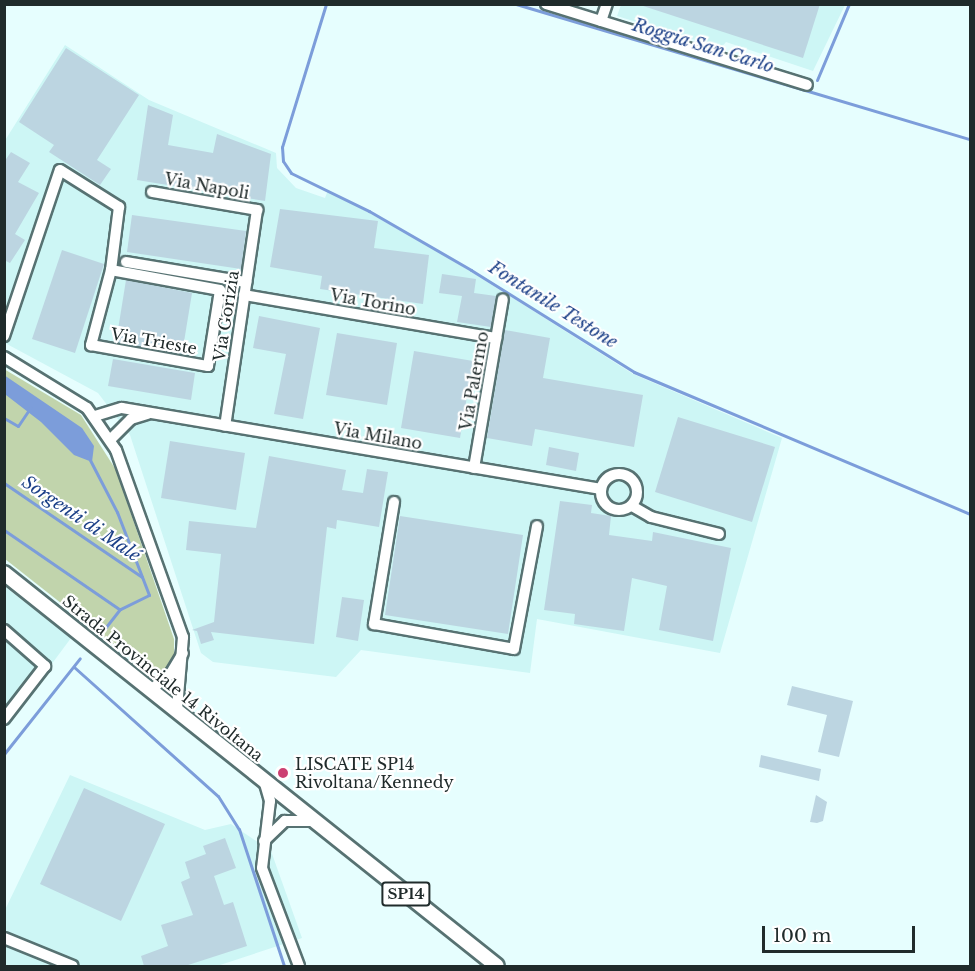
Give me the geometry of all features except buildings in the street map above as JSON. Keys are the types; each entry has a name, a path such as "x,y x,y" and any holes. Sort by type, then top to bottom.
{"main road":[{"name":"Strada Provinciale 14 Rivoltana","path":"4,573 497,966"}],"street":[{"path":"546,4 807,85"},
{"path":"601,21 607,4"},
{"name":"Via Trieste","path":"4,336 60,170 119,207 111,270 91,345 208,366 220,290 111,270"},
{"name":"Via Napoli","path":"152,192 257,210"},
{"name":"Via Gorizia","path":"225,426 257,210"},
{"path":"126,262 246,282"},
{"name":"Via Torino","path":"244,295 496,338"},
{"name":"Via Palermo","path":"474,468 503,299"},
{"path":"4,357 68,393 95,416 111,440 132,485 184,650 177,709"},
{"name":"Via Milano","path":"95,416 118,407 601,489"},
{"path":"111,440 131,419 150,414"},
{"path":"632,506 638,493 630,477 612,475 601,489 603,501 612,509 632,506 651,517 719,534"},
{"path":"394,502 374,624 514,649 537,526"},
{"path":"4,630 45,666 4,719"},
{"path":"152,689 173,671 184,650"},
{"path":"263,779 270,801 263,844 266,882 298,966"},
{"path":"263,844 285,821 315,821"},
{"path":"4,938 73,966"}],"shaded area":[{"path":"621,5 845,5 813,71 726,42 721,48 617,16"},
{"path":"65,45 149,100 276,153 277,168 296,188 325,198 328,190 446,256 633,374 782,438 720,653 537,619 530,673 361,650 336,677 213,662 201,653 130,435 98,393 5,343 4,142"},
{"path":"4,586 71,638 5,727 4,727"},
{"path":"70,775 205,830 231,824 271,851 302,938 217,966 5,966 4,912"}],"green space":[{"path":"4,369 81,415 116,470 174,639 174,659 166,671 146,670 5,559"}],"water":[{"path":"4,375 82,428 94,446 92,462 74,455 41,422 6,395"}],"waterway":[{"name":"Fontanile Testone","path":"326,4 282,147 283,161 291,173 369,211 471,270 634,372 970,514"},
{"name":"Roggia San Carlo","path":"516,4 970,139"},
{"path":"817,80 849,4"},
{"path":"4,418 18,426 30,408"},
{"path":"90,460 117,512 149,595 120,609 103,631"},
{"name":"Sorgenti di Malé","path":"4,483 142,577"},
{"name":"Sorgenti di Malé","path":"4,530 119,609"},
{"path":"4,754 80,658"},
{"path":"74,667 218,796 239,829 284,966"}],"place":[{"name":"LISCATE SP14 Rivoltana/Kennedy","path":"283,773"}]}
